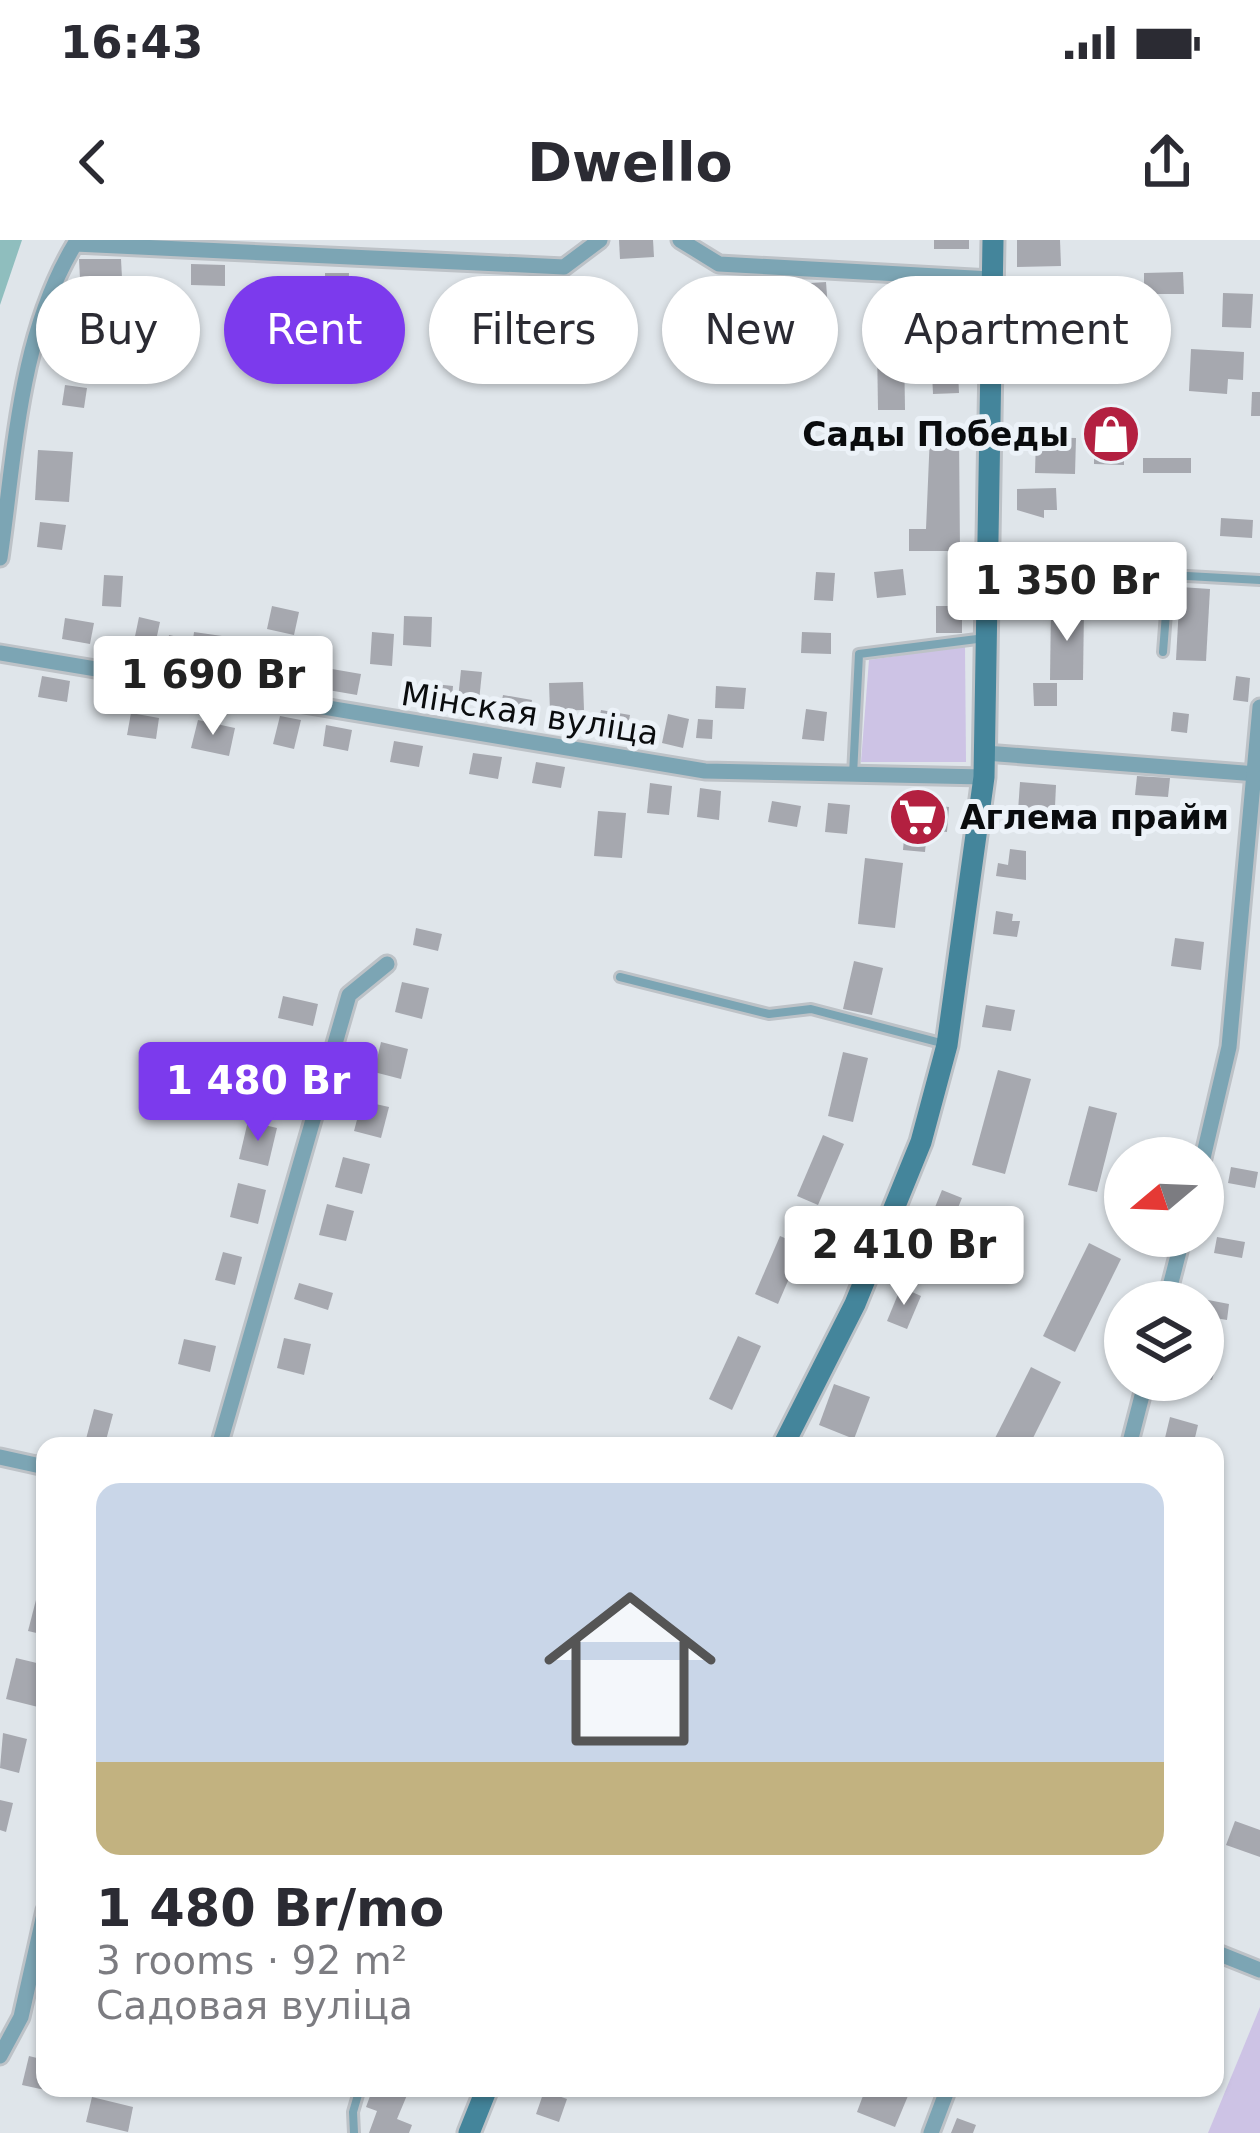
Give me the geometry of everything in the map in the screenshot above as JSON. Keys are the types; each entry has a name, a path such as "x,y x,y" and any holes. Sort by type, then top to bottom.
{"street":[{"path":"0,558 29,362 60,268 75,244 564,267 600,240"},
{"path":"680,240 719,264 937,276"},
{"path":"991,276 993,240"},
{"path":"788,1437 855,1304 921,1142 947,1045 984,777 990,384"},
{"name":"Мінская вуліца","path":"0,653 706,771 984,777"},
{"path":"1208,1137 1229,1047 1260,707"},
{"path":"985,753 1256,774"},
{"path":"223,1437 350,994 387,964"},
{"path":"1131,1437 1141,1401"},
{"path":"0,1456 36,1465"},
{"path":"0,2056 21,2017 36,1950"},
{"path":"1224,1956 1260,1970"},
{"path":"469,2133 483,2097"},
{"path":"931,2133 945,2097"}],"lane":[{"path":"1163,652 1168,575 1260,580"},
{"path":"854,775 859,655 987,638"},
{"path":"620,977 769,1014 811,1009 947,1045"},
{"path":"354,2133 352,2112 357,2097"}],"shaded area":[{"path":"965,646 966,762 861,762 869,660"},
{"path":"1260,2007 1260,2133 1208,2133"}],"water":[{"path":"0,240 22,240 0,305"}],"building":[{"path":"619,240 653,240 654,257 620,259"},
{"path":"934,240 969,240 969,249 934,249"},
{"path":"1017,240 1060,240 1061,266 1017,267"},
{"path":"79,259 121,259 122,276 80,276"},
{"path":"191,264 225,265 224,286 200,285 200,276 191,276"},
{"path":"1183,272 1184,294 1171,294 1171,276 1144,273"},
{"path":"1223,293 1253,294 1251,328 1222,327"},
{"path":"1191,349 1244,352 1243,380 1228,379 1227,394 1189,391"},
{"path":"878,384 905,384 905,410 878,410"},
{"path":"933,384 959,384 959,393 933,394"},
{"path":"65,385 87,388 84,408 62,405"},
{"path":"1252,392 1260,392 1260,416 1251,416"},
{"path":"1094,426 1124,427 1124,465 1094,464"},
{"path":"930,434 959,434 960,551 909,551 909,529 926,529"},
{"path":"1036,437 1076,438 1075,474 1035,473"},
{"path":"38,450 73,452 69,502 35,500"},
{"path":"1143,458 1191,458 1191,473 1143,473"},
{"path":"1056,488 1057,510 1044,510 1044,518 1017,510 1017,489"},
{"path":"1221,518 1253,520 1252,538 1220,536"},
{"path":"40,522 66,525 62,550 37,547"},
{"path":"1021,547 1061,547 1061,579 1021,579"},
{"path":"903,569 906,595 877,598 874,572"},
{"path":"816,572 835,573 833,601 814,600"},
{"path":"104,575 123,576 121,607 102,606"},
{"path":"1180,587 1210,589 1206,661 1176,660"},
{"path":"272,606 299,612 294,635 267,629"},
{"path":"936,606 962,606 962,633 936,633"},
{"path":"1051,607 1084,608 1083,680 1050,680"},
{"path":"404,616 432,617 431,647 403,645"},
{"path":"139,617 160,622 154,650 133,646"},
{"path":"65,618 94,623 90,644 62,639"},
{"path":"194,632 222,636 220,651 192,647"},
{"path":"372,632 394,634 392,666 370,664"},
{"path":"802,632 831,633 831,654 801,653"},
{"path":"169,635 187,639 182,661 165,657"},
{"path":"206,654 238,660 234,679 202,674"},
{"path":"332,669 361,674 357,695 328,690"},
{"path":"461,670 482,672 479,701 458,699"},
{"path":"42,676 70,681 67,702 38,697"},
{"path":"1236,676 1250,678 1248,702 1233,700"},
{"path":"583,682 584,710 550,711 549,683"},
{"path":"425,683 453,686 451,711 423,708"},
{"path":"1033,683 1057,683 1057,706 1034,706"},
{"path":"716,686 746,688 744,709 715,708"},
{"path":"503,695 532,700 528,721 499,716"},
{"path":"806,709 827,712 824,741 802,739"},
{"path":"601,710 630,715 626,737 597,732"},
{"path":"1173,712 1189,714 1187,733 1171,731"},
{"path":"131,713 159,718 156,739 127,735"},
{"path":"668,714 689,719 683,748 662,743"},
{"path":"280,716 301,720 294,749 273,744"},
{"path":"698,719 713,720 712,739 696,738"},
{"path":"198,720 235,728 229,756 191,748"},
{"path":"326,725 352,730 348,751 323,746"},
{"path":"394,741 423,746 419,767 390,762"},
{"path":"473,753 502,757 498,779 469,774"},
{"path":"536,762 565,767 561,788 532,783"},
{"path":"1137,776 1170,778 1168,797 1135,795"},
{"path":"1020,782 1056,785 1054,828 1017,826"},
{"path":"650,783 672,786 669,815 647,813"},
{"path":"700,788 721,791 719,820 697,817"},
{"path":"772,801 801,806 797,827 768,822"},
{"path":"828,803 850,805 847,834 825,832"},
{"path":"907,803 949,807 947,832 927,830 925,852 903,850"},
{"path":"598,811 626,813 622,858 594,856"},
{"path":"1010,849 1026,851 1026,880 996,876 998,863 1008,865"},
{"path":"865,858 903,863 895,928 858,924"},
{"path":"996,911 1013,914 1012,921 1020,921 1017,937 993,934"},
{"path":"416,928 442,934 438,951 413,945"},
{"path":"1175,938 1204,942 1201,970 1171,966"},
{"path":"854,961 883,968 872,1015 843,1009"},
{"path":"402,982 429,988 422,1019 395,1012"},
{"path":"283,996 318,1004 313,1026 278,1018"},
{"path":"986,1005 1015,1010 1011,1031 982,1027"},
{"path":"381,1042 408,1049 401,1079 374,1072"},
{"path":"843,1052 868,1058 853,1122 828,1116"},
{"path":"266,1059 293,1065 286,1096 259,1089"},
{"path":"998,1070 1031,1079 1005,1174 972,1165"},
{"path":"362,1101 389,1107 381,1138 354,1131"},
{"path":"1089,1106 1117,1113 1111,1137 1104,1137 1097,1192 1068,1185"},
{"path":"248,1121 277,1128 268,1166 239,1159"},
{"path":"823,1135 844,1144 818,1205 797,1196"},
{"path":"343,1157 370,1164 362,1194 335,1187"},
{"path":"1231,1167 1258,1172 1255,1188 1228,1183"},
{"path":"238,1183 266,1190 258,1224 230,1217"},
{"path":"942,1190 962,1198 951,1225 931,1217"},
{"path":"327,1204 354,1211 346,1241 319,1235"},
{"path":"780,1236 803,1246 778,1304 755,1294"},
{"path":"1224,1238 1245,1242 1242,1258 1224,1255"},
{"path":"1089,1243 1104,1250 1104,1257 1121,1259 1110,1281 1104,1281 1104,1293 1075,1352 1043,1336"},
{"path":"223,1252 242,1257 235,1285 215,1280"},
{"path":"299,1283 333,1293 328,1310 294,1299"},
{"path":"901,1287 921,1296 907,1329 887,1321"},
{"path":"738,1336 761,1346 732,1410 709,1399"},
{"path":"284,1338 311,1344 304,1375 277,1368"},
{"path":"184,1339 216,1346 210,1372 178,1364"},
{"path":"1031,1367 1061,1382 1034,1437 996,1437"},
{"path":"834,1384 870,1397 855,1437 819,1425"},
{"path":"94,1409 113,1414 107,1437 87,1437"},
{"path":"1170,1417 1198,1425 1195,1437 1165,1437"},
{"path":"36,1600 36,1633 28,1631"},
{"path":"16,1658 36,1663 36,1706 6,1699"},
{"path":"3,1733 27,1739 19,1773 0,1768"},
{"path":"0,1800 13,1803 6,1832 0,1830"},
{"path":"1235,1821 1260,1830 1260,1857 1226,1845"},
{"path":"29,2056 36,2058 36,2088 22,2085"},
{"path":"92,2097 133,2107 128,2132 86,2122"},
{"path":"370,2097 406,2097 397,2119 412,2125 409,2133 369,2133 377,2111 366,2107"},
{"path":"542,2097 567,2099 559,2122 536,2114"},
{"path":"863,2097 908,2097 895,2127 857,2112"},
{"path":"957,2118 976,2125 973,2133 951,2133"}],"place":[{"name":"Сады Победы","path":"1111,434"},
{"name":"Аглема прайм","path":"918,817"}]}
